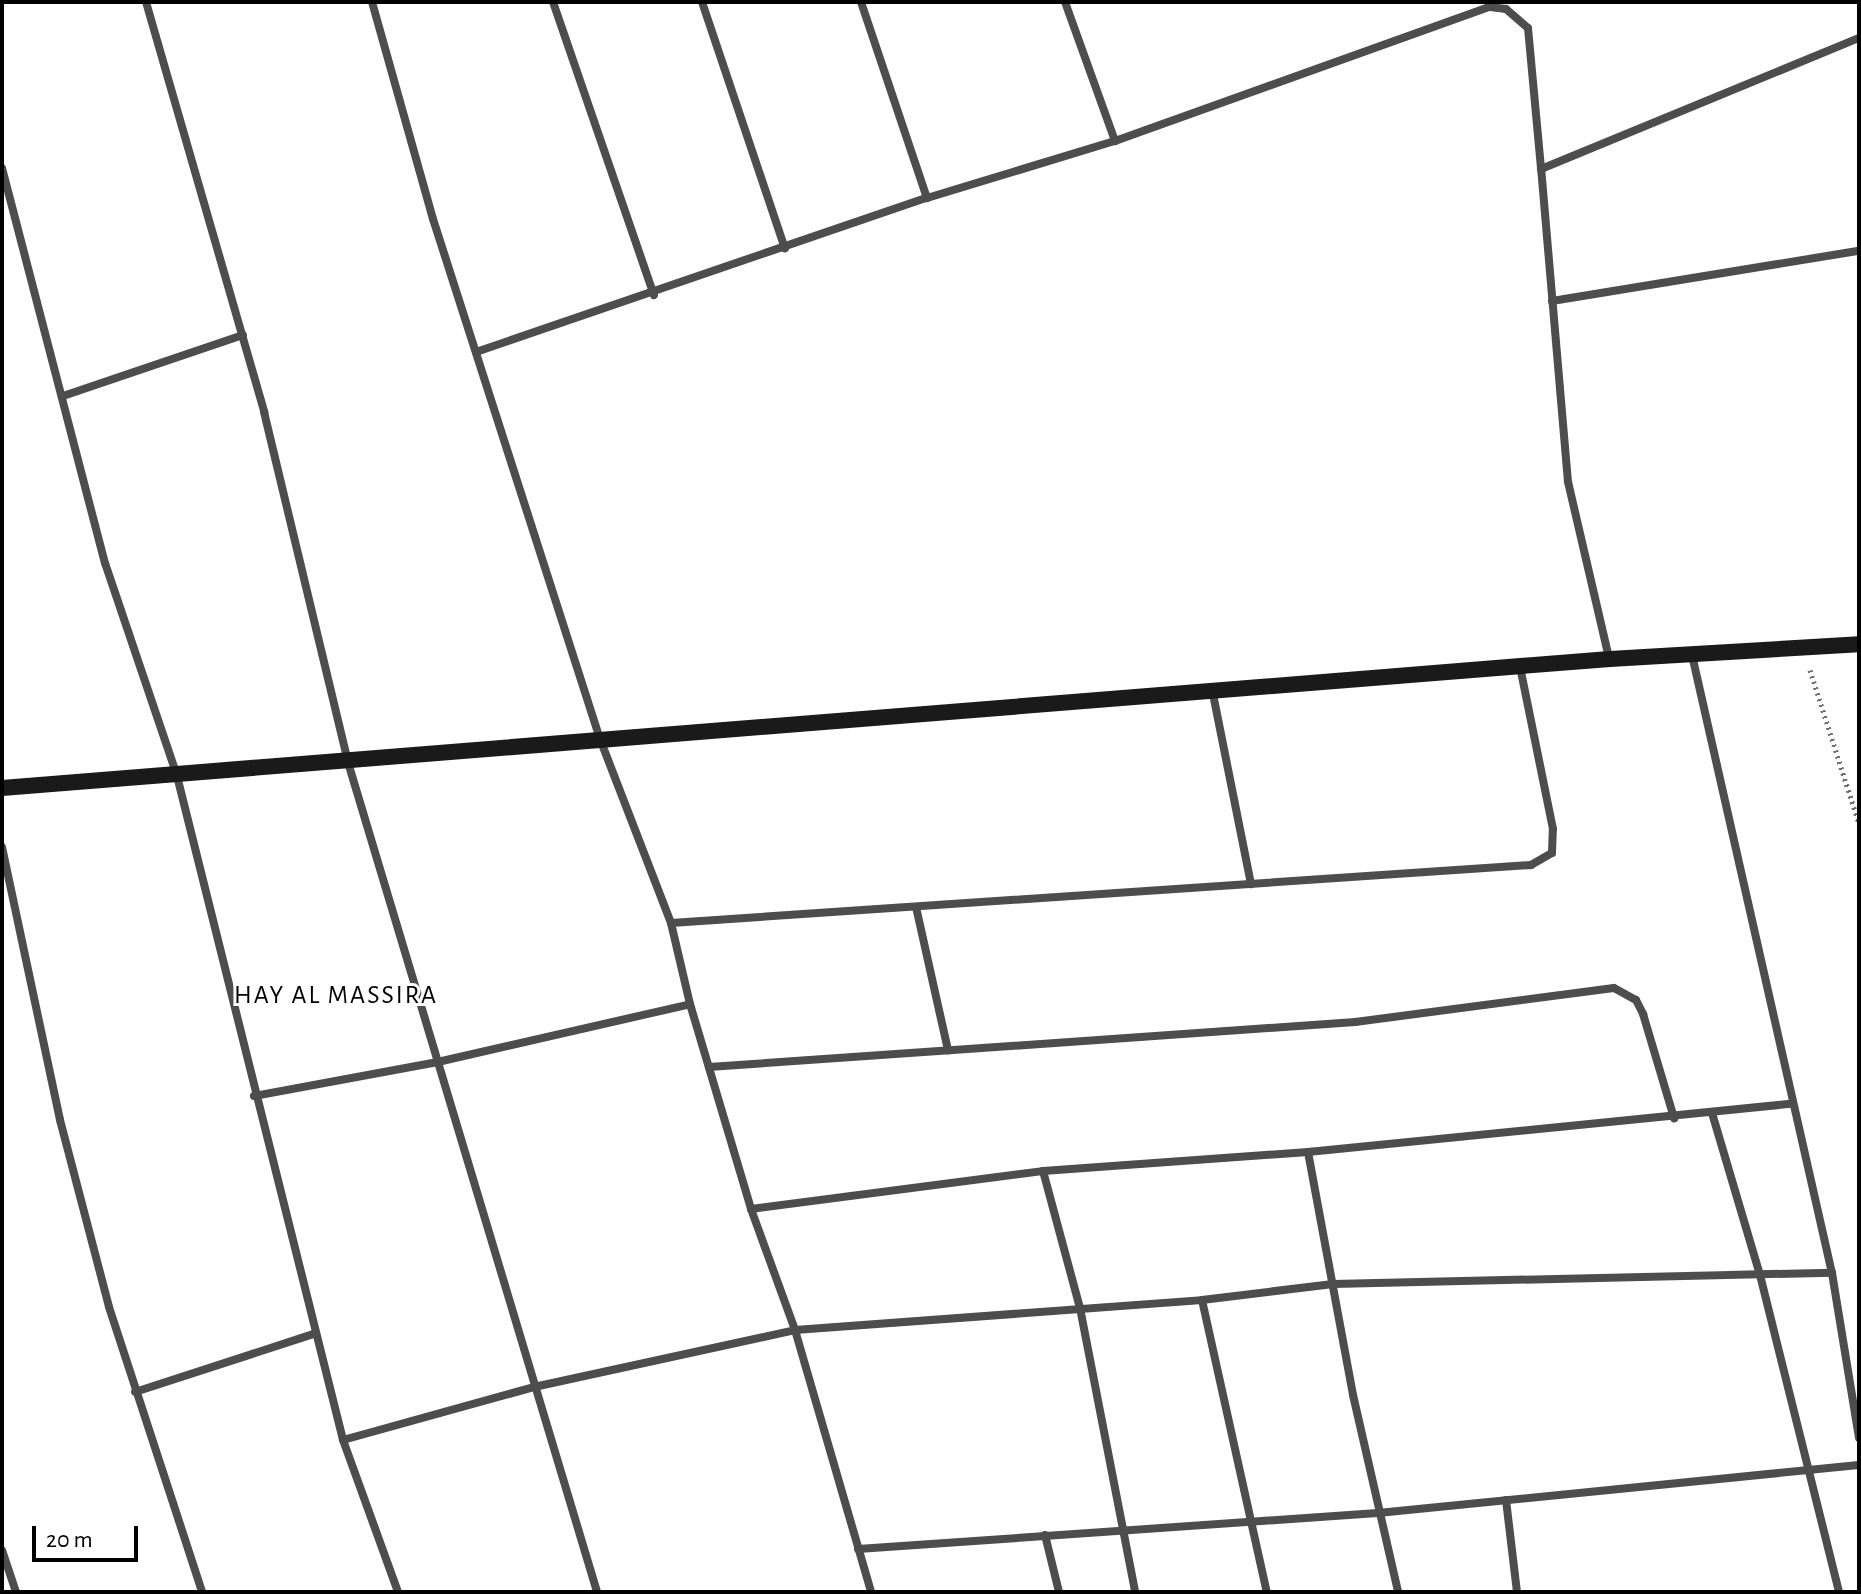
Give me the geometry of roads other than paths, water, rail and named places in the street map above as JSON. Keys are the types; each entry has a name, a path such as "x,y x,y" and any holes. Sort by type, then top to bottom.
{"street":[{"path":"146,2 243,335 326,655 347,759 442,1061 534,1387 597,1592"},
{"path":"372,2 476,352 600,739 671,923 690,1004 751,1209 795,1330 871,1592"},
{"path":"553,2 654,295"},
{"path":"702,2 785,248"},
{"path":"861,2 927,198"},
{"path":"1065,2 1115,141"},
{"path":"476,352 654,295 927,198 1115,141 1490,7 1506,9 1528,28 1568,482 1610,659"},
{"path":"1541,169 1859,38"},
{"path":"2,168 63,396 69,438 105,563 177,776 254,1096 343,1440 398,1592"},
{"path":"1552,301 1859,251"},
{"path":"63,396 243,335"},
{"path":"2,788 600,739 1213,694 1610,659 1859,644"},
{"path":"1692,654 1791,1104 1832,1273 1859,1438"},
{"path":"671,923 1543,861 1552,853 1553,829 1520,667"},
{"path":"1213,694 1251,884"},
{"path":"2,847 60,1120 135,1392 202,1592"},
{"path":"916,907 948,1050"},
{"path":"709,1067 1355,1022 1614,988 1636,1000 1643,1014 1674,1118"},
{"path":"254,1096 442,1061 690,1004"},
{"path":"751,1209 1043,1171 1308,1152 1791,1104"},
{"path":"1712,1113 1760,1275 1839,1592"},
{"path":"1308,1152 1378,1513 1398,1592"},
{"path":"1043,1171 1080,1308 1120,1530 1135,1592"},
{"path":"343,1440 534,1387 795,1330 1202,1300 1333,1284 1832,1273"},
{"path":"1202,1300 1267,1592"},
{"path":"135,1392 314,1334"},
{"path":"858,1549 1252,1519 1378,1513 1859,1465"},
{"path":"1506,1500 1517,1592"},
{"path":"1045,1535 1059,1592"},
{"path":"2,1550 16,1592"}],"district":[{"name":"HAY AL MASSIRA","path":"336,996"}]}
